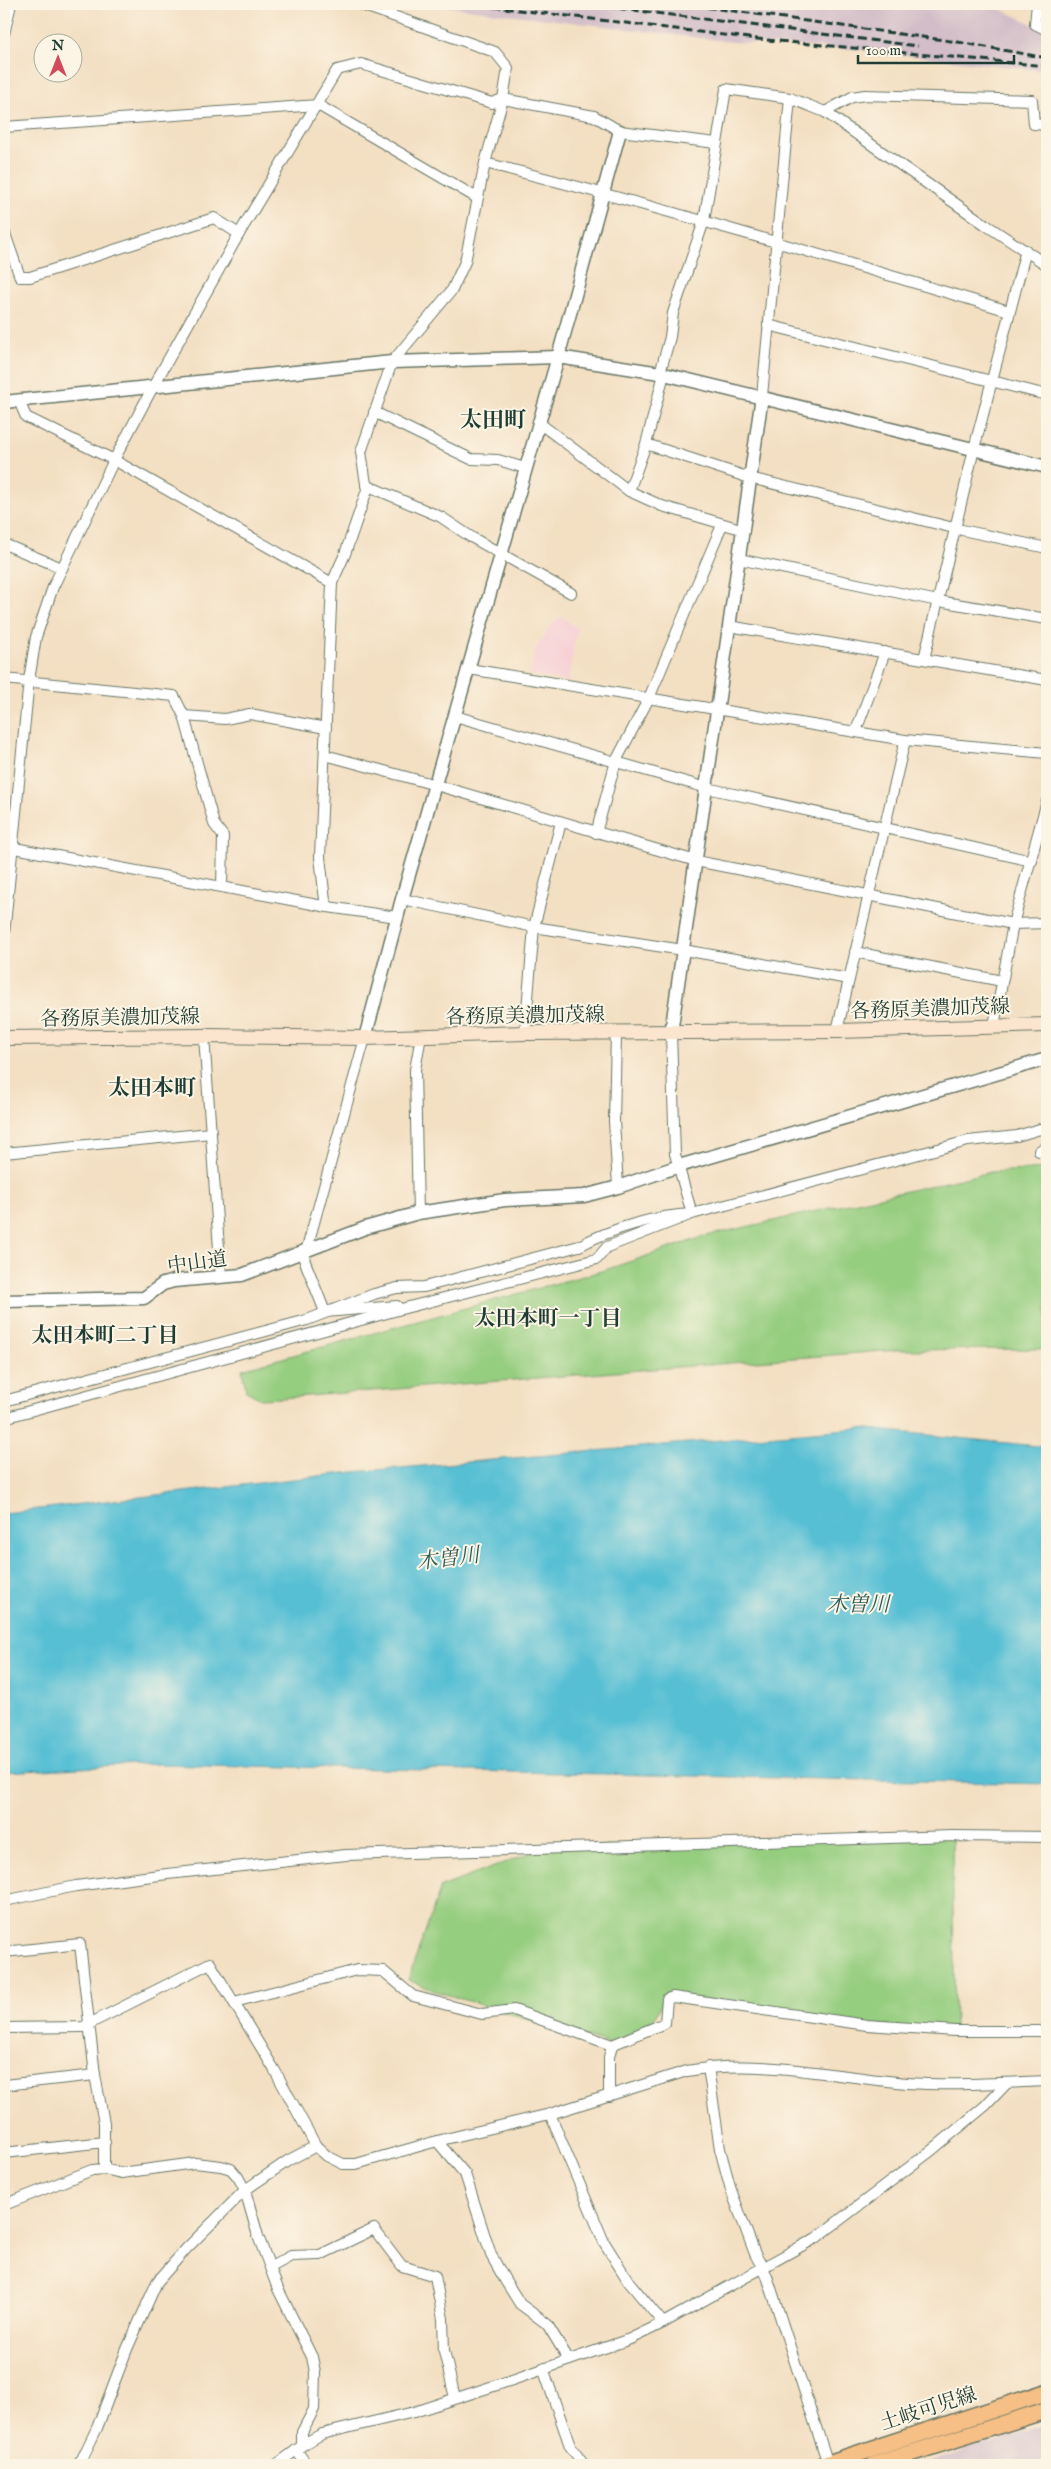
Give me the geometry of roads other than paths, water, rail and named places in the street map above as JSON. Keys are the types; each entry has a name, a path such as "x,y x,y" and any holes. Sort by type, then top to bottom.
{"main road":[{"name":"各務原美濃加茂線","path":"4,1038 204,1036 365,1038 525,1033 616,1034 837,1031 1047,1025"},
{"name":"土岐可児線","path":"826,2465 1047,2392"},
{"name":"土岐可児線","path":"874,2465 1047,2410"}],"street":[{"path":"4,34 12,4"},
{"path":"328,907 325,900 320,857 332,583 345,554 367,490 360,452 392,362 452,290 465,262 477,198 503,99 508,68 495,52 358,4"},
{"path":"1037,4 1035,24 1047,30"},
{"path":"4,935 8,846 29,680 36,637 62,568 114,460 154,385 239,234 338,70 360,64 492,103 503,99 594,116 620,131 716,143"},
{"path":"630,491 646,444 670,337 673,313 704,221 726,89 790,98 824,112 978,220 1047,265"},
{"path":"824,112 852,97 865,95 1032,100 1034,124 1047,125"},
{"path":"692,1214 675,1154 671,1032 762,396 790,98"},
{"path":"4,127 318,105 477,198"},
{"path":"325,1312 304,1259 402,899 558,357 620,131"},
{"path":"485,163 776,241 1009,311"},
{"path":"4,231 20,276 30,277 214,218 239,234"},
{"path":"924,658 991,381 1026,250"},
{"path":"768,324 1047,395"},
{"path":"4,402 154,385 392,362 558,357 662,373 1047,467"},
{"path":"19,401 26,417 114,460 332,583"},
{"path":"374,412 471,459 498,460 525,468"},
{"path":"538,422 630,491 662,506 744,530"},
{"path":"646,444 750,478 955,528 1047,548"},
{"path":"366,485 441,517 571,593"},
{"path":"596,833 616,761 649,698 722,525"},
{"path":"4,544 62,568"},
{"path":"739,559 938,602 1047,619"},
{"path":"729,626 1047,680"},
{"path":"856,731 885,652"},
{"path":"469,669 905,740 1047,753"},
{"path":"4,678 174,696 184,716 211,816 214,824 223,836 222,887"},
{"path":"184,716 225,719 250,714 326,728"},
{"path":"455,716 707,788 885,826 1032,861"},
{"path":"837,1031 905,740"},
{"path":"325,755 436,785 696,861 868,897 1013,924 1047,923"},
{"path":"994,1026 1013,924 1032,861 1047,801"},
{"path":"525,1033 534,928 561,822"},
{"path":"8,846 328,907 397,917"},
{"path":"402,899 534,928 683,950 849,979"},
{"path":"855,952 1002,981"},
{"path":"616,1034 614,1121 618,1187"},
{"path":"204,1036 220,1277"},
{"path":"418,1213 416,1070 421,1036"},
{"name":"中山道","path":"4,1301 137,1299 150,1296 163,1284 174,1281 250,1272 365,1228 418,1213 505,1200 584,1196 618,1187 679,1166 1047,1059"},
{"path":"4,1418 405,1308 597,1259 607,1247 692,1214 968,1141 1017,1136 1040,1129 1047,1130"},
{"path":"4,1153 211,1133"},
{"path":"1047,1146 1039,1151 1047,1152"},
{"path":"4,1401 308,1320 374,1294 397,1288 424,1287 579,1246 598,1235 673,1214 692,1214"},
{"path":"325,1312 397,1306 405,1308"},
{"path":"4,1901 76,1886 167,1874 346,1855 952,1836 1047,1837"},
{"path":"4,1952 80,1944 95,2075 105,2142 104,2169"},
{"path":"4,2028 84,2026 210,1963 274,2070 316,2146 327,2156 343,2164 356,2164 437,2141 550,2114 687,2071 708,2067 775,2066 907,2083 1047,2082"},
{"path":"234,2002 357,1970 383,1971 413,1996 482,2014 514,2010 612,2045"},
{"path":"608,2096 608,2057 612,2045 616,2041 665,2023 667,1999 673,1998 867,2025 955,2031 1039,2031 1047,2033"},
{"path":"708,2067 722,2157 731,2190 762,2268 767,2276 826,2465"},
{"path":"4,2085 95,2075"},
{"path":"276,2465 297,2449 322,2434 383,2420 455,2398 630,2339 664,2323 816,2238 962,2125 985,2106 1006,2083"},
{"path":"550,2114 604,2242 629,2282 664,2323"},
{"path":"437,2141 465,2174 491,2255 504,2280 520,2304 547,2324 569,2360"},
{"path":"4,2153 105,2142"},
{"path":"76,2465 97,2428 127,2349 158,2282 186,2249 245,2190 288,2160 316,2146"},
{"path":"4,2205 92,2170 104,2169 122,2173 196,2163 231,2169 245,2190 258,2236 272,2267 278,2288 312,2356 315,2372 314,2409 302,2432 293,2465"},
{"path":"272,2267 290,2256 320,2255 374,2229 402,2266 435,2276 443,2319 444,2351 455,2398"},
{"path":"543,2368 570,2446 584,2465"},
{"path":"297,2449 307,2465"}],"water":[{"name":"木曽川","path":"859,1428 1047,1447 1047,1784 157,1764 4,1772 4,1513 353,1472"}],"railway":[{"path":"469,4 757,39 1047,66"},
{"path":"584,4 918,46"},
{"path":"683,4 958,42 1047,58"}],"district":[{"name":"太田町","path":"493,419"},
{"name":"太田本町","path":"152,1087"},
{"name":"太田本町一丁目","path":"548,1318"},
{"name":"太田本町二丁目","path":"105,1335"}]}
